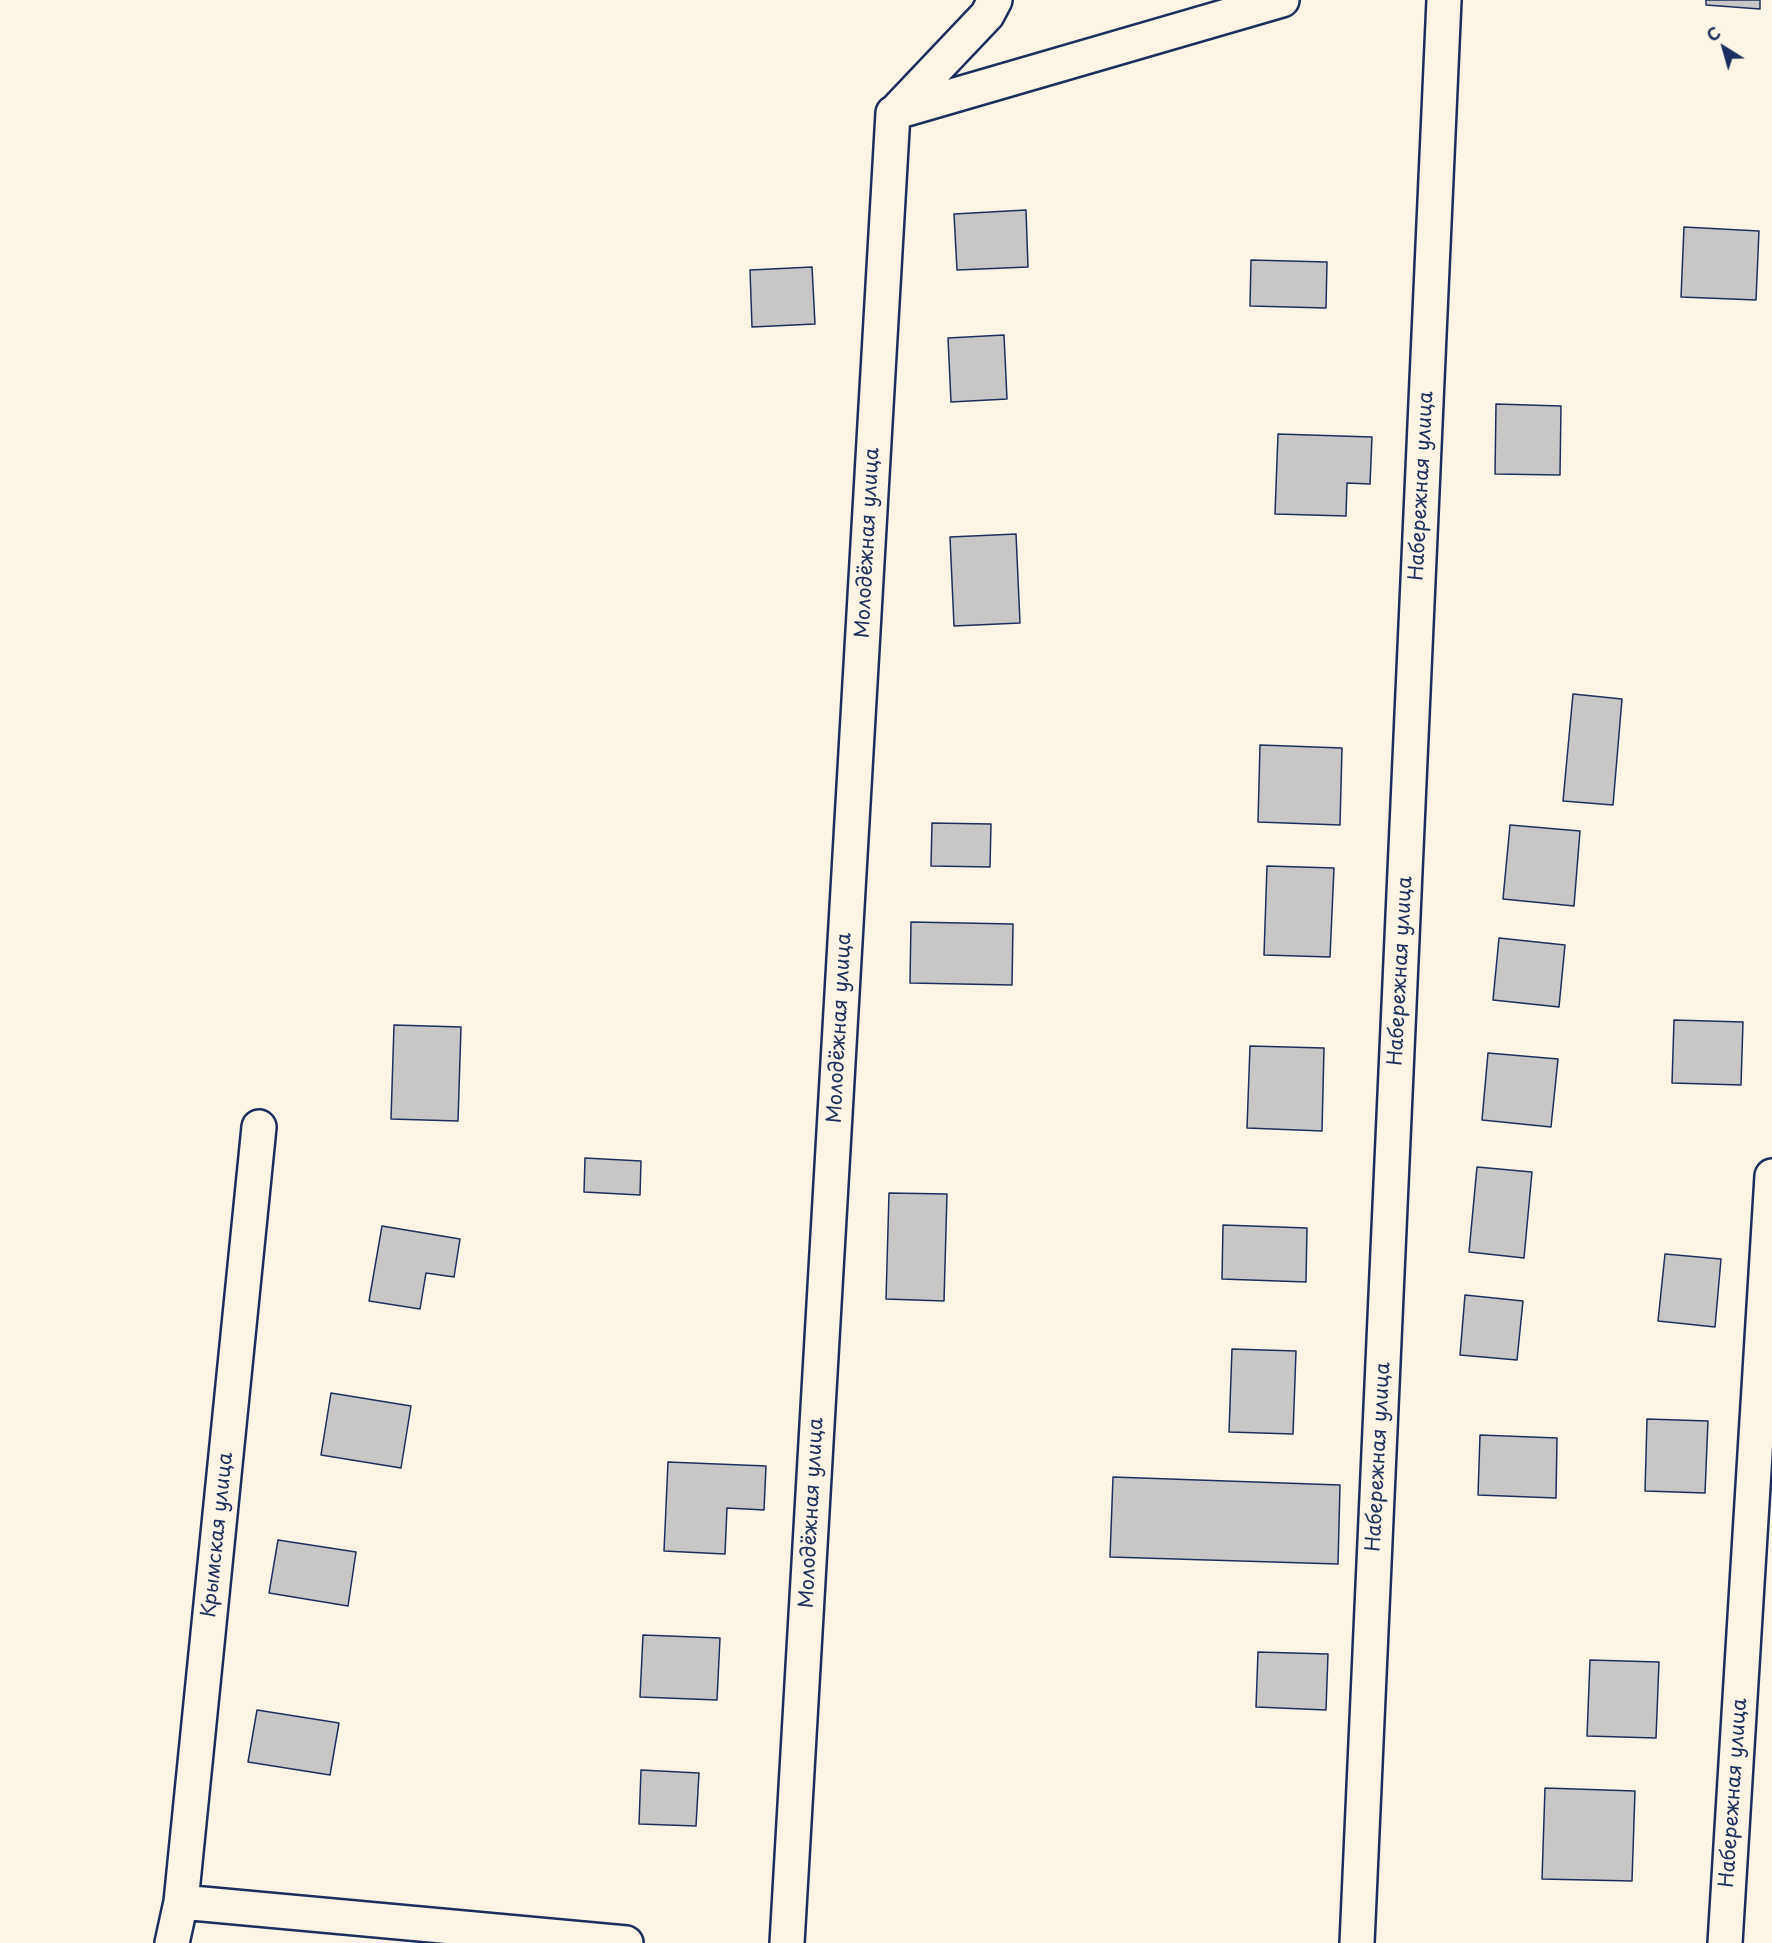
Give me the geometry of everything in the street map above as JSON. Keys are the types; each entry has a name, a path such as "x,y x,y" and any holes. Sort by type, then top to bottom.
{"street":[{"path":"893,113 987,15 995,0"},
{"path":"893,113 1282,0"},
{"name":"Набережная улица","path":"1357,1943 1444,0"},
{"name":"Молодёжная улица","path":"788,1943 893,113"},
{"name":"Крымская улица","path":"172,1943 181,1902 259,1127"},
{"name":"Набережная улица","path":"1725,1943 1772,1176"},
{"path":"181,1902 626,1943"}],"building":[{"path":"1706,0 1760,0 1760,9 1706,5"},
{"path":"1026,210 1028,267 957,270 954,214"},
{"path":"1684,227 1759,231 1756,300 1681,297"},
{"path":"1251,260 1327,262 1326,308 1250,306"},
{"path":"812,267 815,324 752,327 750,270"},
{"path":"1004,335 1007,399 951,402 948,338"},
{"path":"1496,404 1561,406 1560,475 1495,474"},
{"path":"1278,434 1372,437 1370,484 1347,483 1346,516 1275,514"},
{"path":"1016,534 1020,623 954,626 950,537"},
{"path":"1573,694 1622,699 1613,805 1563,801"},
{"path":"1260,745 1342,748 1340,825 1258,822"},
{"path":"932,823 991,824 990,867 931,866"},
{"path":"1510,825 1580,831 1574,906 1503,899"},
{"path":"1267,866 1334,868 1330,957 1264,955"},
{"path":"911,922 1013,924 1012,985 910,983"},
{"path":"1499,938 1565,945 1559,1007 1493,1000"},
{"path":"1674,1020 1743,1022 1741,1085 1672,1083"},
{"path":"394,1025 461,1027 458,1121 391,1119"},
{"path":"1250,1046 1324,1048 1322,1131 1247,1128"},
{"path":"1488,1053 1558,1059 1551,1127 1482,1120"},
{"path":"585,1158 641,1161 640,1195 584,1192"},
{"path":"1477,1167 1532,1172 1524,1258 1469,1252"},
{"path":"889,1193 947,1194 944,1301 886,1299"},
{"path":"1223,1225 1307,1228 1306,1282 1222,1279"},
{"path":"382,1226 460,1239 454,1277 426,1273 420,1309 369,1301"},
{"path":"1665,1254 1721,1259 1715,1327 1658,1321"},
{"path":"1465,1295 1523,1301 1517,1360 1460,1355"},
{"path":"1232,1349 1296,1351 1293,1434 1229,1432"},
{"path":"331,1393 411,1406 401,1468 321,1455"},
{"path":"1647,1419 1708,1421 1705,1493 1645,1491"},
{"path":"1480,1435 1557,1438 1556,1498 1478,1495"},
{"path":"668,1462 766,1466 764,1510 727,1508 725,1554 664,1551"},
{"path":"1113,1477 1340,1485 1338,1564 1110,1557"},
{"path":"278,1540 356,1552 348,1606 269,1593"},
{"path":"643,1635 720,1638 717,1700 640,1697"},
{"path":"1258,1652 1328,1654 1326,1710 1256,1707"},
{"path":"1590,1660 1659,1662 1656,1738 1587,1736"},
{"path":"257,1710 339,1723 330,1775 248,1762"},
{"path":"641,1770 699,1773 696,1826 639,1824"},
{"path":"1545,1788 1635,1791 1632,1881 1542,1879"}]}
